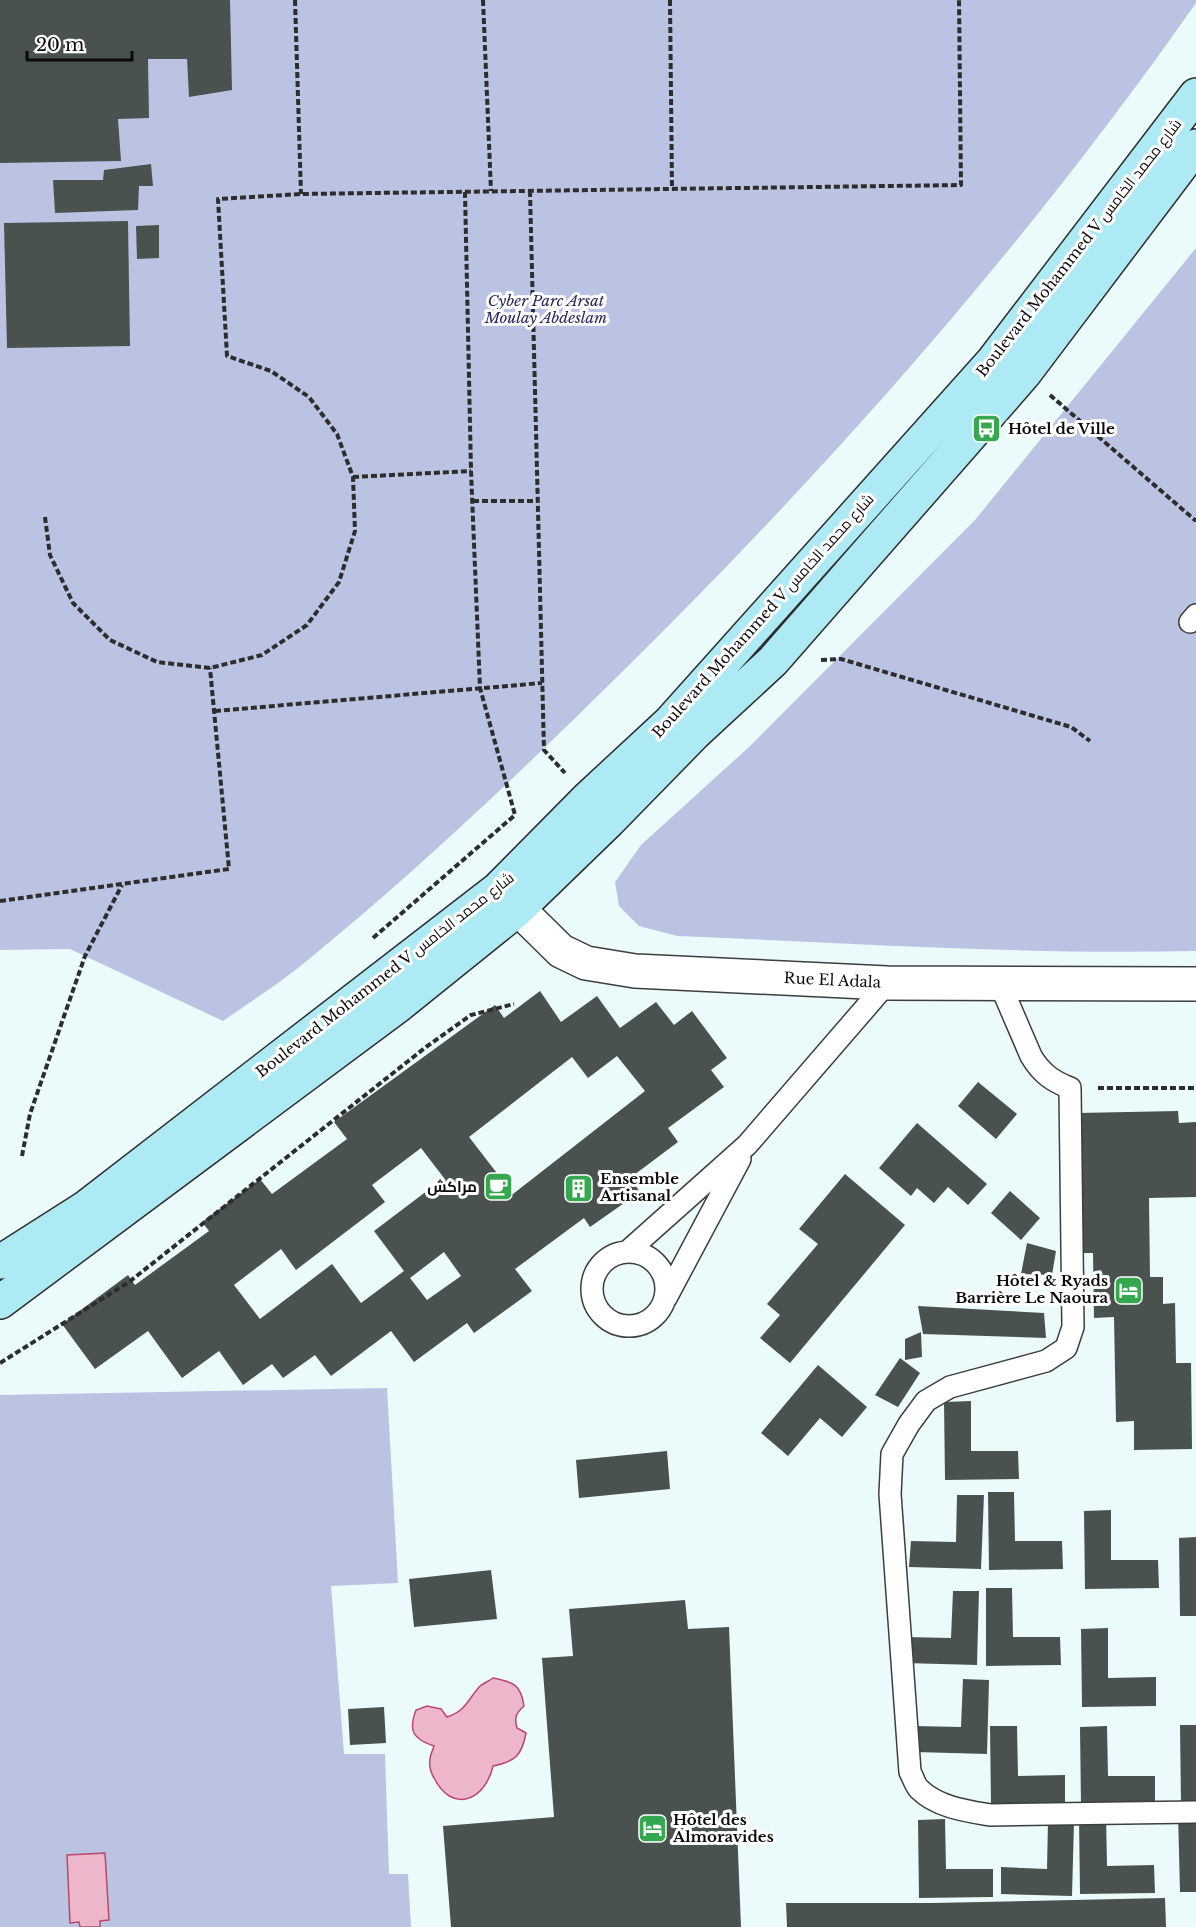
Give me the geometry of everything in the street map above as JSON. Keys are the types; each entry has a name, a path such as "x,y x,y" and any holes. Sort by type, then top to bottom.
{"main road":[{"name":"Boulevard Mohammed V شارع محمد الخامس","path":"0,1302 399,1005 508,899 588,798 670,722 993,361 1196,95"},
{"name":"Boulevard Mohammed V شارع محمد الخامس","path":"0,1262 85,1208 508,899 609,821 695,733 773,662 1024,374 1196,146"}],"street":[{"name":"Rue El Adala","path":"508,899 561,951 586,963 635,971 887,983 1196,984"}],"lane":[{"path":"627,1252 747,1145 887,983"},
{"path":"1000,984 1038,1067 1058,1083 1070,1088 1073,1327 1066,1348 1046,1361 950,1387 926,1401 909,1424 892,1454 890,1494 910,1772 918,1788 938,1801 960,1810 990,1815 1196,1812"},
{"path":"664,1300 666,1286 662,1272 653,1261 640,1254 627,1252 612,1256 601,1265 594,1278 592,1293 596,1306 605,1318 618,1325 632,1326 646,1323 658,1313 747,1145"}],"path":[{"path":"295,0 301,194"},
{"path":"483,0 491,191"},
{"path":"670,0 672,189"},
{"path":"45,517 50,555 73,603 110,640 158,662 210,668 262,655 307,625 339,582 355,531 353,477 337,434 309,397 271,371 227,356 218,199 301,194 962,185 959,0"},
{"path":"530,191 544,750 588,798"},
{"path":"369,942 515,815 480,688 471,471 465,192"},
{"path":"1024,374 1196,522"},
{"path":"353,477 471,471"},
{"path":"473,501 538,501"},
{"path":"773,662 841,659 1071,727 1090,741"},
{"path":"0,901 229,869 210,668"},
{"path":"215,711 542,683"},
{"path":"22,1156 30,1114 85,956 122,884"},
{"path":"0,1363 129,1282 426,1047 471,1015 514,1004"},
{"path":"1070,1088 1196,1088"}],"green space":[{"name":"Cyber Parc Arsat Moulay Abdeslam","path":"0,0 1196,0 1196,3 1065,180 996,266 852,433 777,514 623,671 469,819 309,959 223,1021 70,949 0,950"},
{"path":"1196,248 1196,951 1001,950 872,945 677,936 639,926 619,906 615,882 641,845 749,747 975,520"},
{"path":"387,1388 398,1583 331,1586 344,1754 385,1754 389,1874 408,1874 411,1927 0,1927 0,1395"}],"shaded area":[{"path":"493,1678 511,1683 521,1693 524,1706 517,1713 516,1721 517,1728 526,1733 524,1741 520,1752 512,1760 493,1766 489,1778 476,1795 467,1799 458,1799 441,1789 434,1778 430,1769 430,1756 434,1746 421,1740 414,1733 412,1724 416,1710 427,1706 441,1709 447,1717 463,1708 480,1686"},
{"path":"105,1853 109,1920 100,1921 100,1927 80,1927 79,1922 70,1923 67,1855"}],"building":[{"path":"0,0 230,0 232,90 189,97 187,59 148,59 149,118 118,119 121,161 0,163"},
{"path":"151,164 153,186 139,186 138,210 55,213 53,180 103,180 104,170"},
{"path":"128,221 130,346 7,348 4,223"},
{"path":"159,225 159,258 137,259 136,226"},
{"name":"Ensemble Artisanal","path":"540,991 561,1022 597,996 620,1028 656,1002 674,1025 692,1011 727,1058 711,1070 724,1087 668,1128 678,1142 630,1178 640,1192 590,1227 584,1218 515,1269 532,1291 474,1333 467,1323 414,1362 391,1331 331,1376 315,1355 283,1378 272,1364 243,1385 219,1351 182,1378 148,1331 95,1369 62,1324 128,1275 135,1285 209,1231 202,1222 260,1179 272,1194 347,1139 334,1122 495,1005 504,1018","holes":["617,1056 645,1091 513,1194 469,1137 572,1057 588,1078","421,1148 444,1178 374,1231 404,1271 361,1303 332,1264 260,1319 234,1285 281,1249 296,1270 385,1202 372,1185","444,1252 461,1276 427,1300 410,1278"]},
{"path":"978,1082 1017,1114 996,1139 958,1106"},
{"name":"Hôtel & Ryads Barrière Le Naoura","path":"1178,1111 1179,1123 1196,1122 1196,1197 1149,1198 1150,1277 1163,1277 1163,1304 1175,1303 1176,1363 1191,1363 1192,1449 1134,1450 1134,1421 1116,1422 1114,1317 1094,1318 1093,1253 1081,1253 1078,1113"},
{"path":"917,1123 987,1184 968,1205 948,1187 934,1203 917,1188 911,1196 879,1168"},
{"path":"845,1174 905,1225 790,1363 760,1338 780,1315 767,1304 818,1244 799,1229"},
{"path":"1010,1191 1040,1218 1021,1240 991,1213"},
{"path":"1027,1243 1056,1251 1052,1275 1021,1274"},
{"path":"918,1306 1044,1313 1046,1338 923,1334"},
{"path":"921,1332 922,1357 905,1360 905,1339"},
{"path":"900,1358 920,1373 898,1407 875,1395"},
{"path":"818,1365 867,1407 842,1437 820,1418 788,1456 761,1433"},
{"path":"971,1401 971,1451 1018,1451 1019,1479 945,1480 944,1402"},
{"path":"667,1451 670,1489 579,1498 576,1460"},
{"path":"988,1492 1014,1492 1015,1541 1062,1541 1063,1569 989,1570"},
{"path":"957,1495 984,1495 981,1569 909,1567 911,1541 956,1542"},
{"path":"1111,1510 1111,1560 1158,1560 1159,1588 1085,1589 1084,1511"},
{"path":"1196,1537 1196,1616 1180,1616 1179,1538"},
{"path":"491,1570 497,1619 414,1627 409,1579"},
{"path":"986,1588 1012,1588 1013,1637 1060,1637 1061,1665 986,1666"},
{"path":"953,1591 979,1591 977,1665 905,1663 906,1637 951,1638"},
{"path":"685,1600 688,1629 729,1627 741,1927 451,1927 443,1826 554,1817 542,1658 573,1656 569,1609"},
{"path":"1108,1628 1108,1678 1156,1677 1156,1706 1082,1707 1081,1629"},
{"path":"963,1679 989,1680 987,1754 915,1752 915,1726 961,1727"},
{"path":"384,1707 386,1743 350,1745 348,1709"},
{"path":"1180,1725 1196,1725 1196,1804 1181,1804"},
{"path":"990,1726 1017,1726 1018,1776 1065,1775 1065,1804 991,1805"},
{"path":"1107,1726 1108,1776 1155,1776 1155,1804 1081,1805 1080,1727"},
{"path":"1178,1813 1196,1813 1196,1892 1180,1892"},
{"path":"1106,1815 1107,1866 1154,1865 1155,1893 1080,1894 1079,1816"},
{"path":"945,1819 946,1869 993,1869 993,1897 919,1898 918,1820"},
{"path":"1048,1821 1074,1822 1072,1896 1001,1894 1001,1867 1047,1869"},
{"path":"1165,1898 1166,1927 787,1927 786,1903 932,1903"}],"place":[{"name":"Hôtel de Ville","path":"987,429"},
{"name":"مراكش","path":"498,1187"},
{"name":"Ensemble Artisanal","path":"579,1188"},
{"name":"Hôtel & Ryads Barrière Le Naoura","path":"1129,1290"},
{"name":"Hôtel des Almoravides","path":"652,1829"}]}
